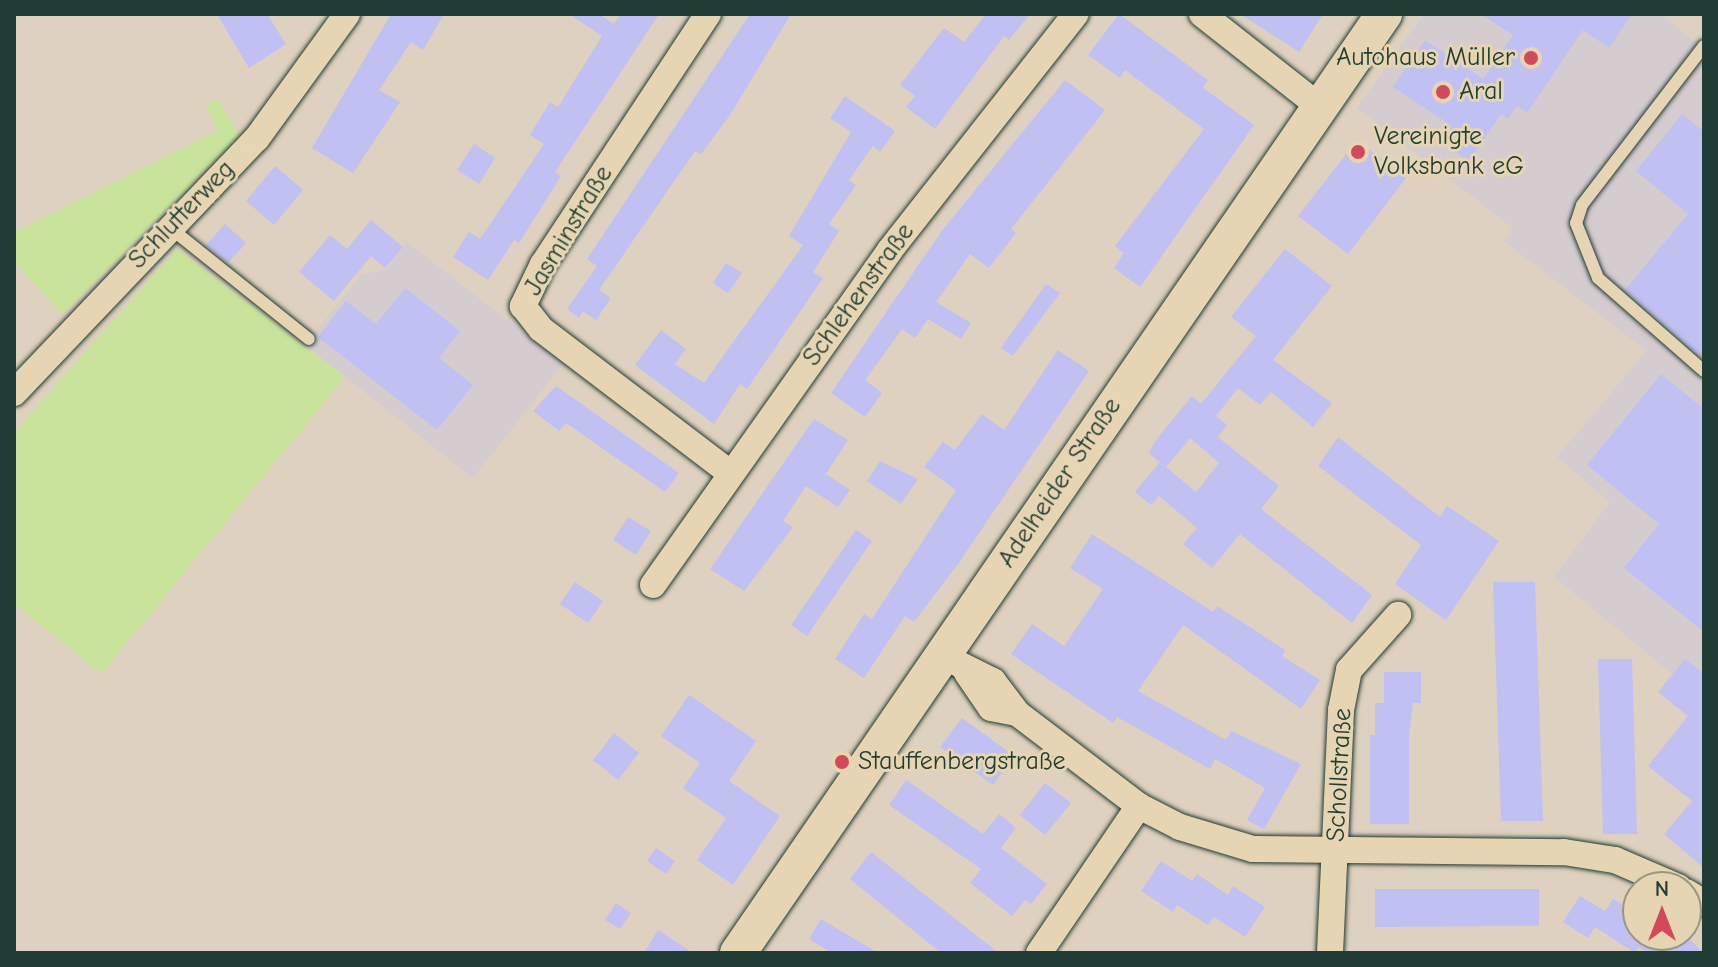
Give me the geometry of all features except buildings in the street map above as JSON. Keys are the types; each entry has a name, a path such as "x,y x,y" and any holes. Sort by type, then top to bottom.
{"main road":[{"name":"Adelheider Straße","path":"738,953 955,665 1319,106 1384,14"}],"street":[{"name":"Jasminstraße","path":"708,14 543,264 516,312 729,472"},
{"name":"Schlehenstraße","path":"653,585 729,472 890,250 1076,14"},
{"path":"1202,14 1319,106"},
{"name":"Schlutterweg","path":"14,393 257,138 339,18"},
{"name":"Schollstraße","path":"1330,953 1347,854 1349,670 1398,615"},
{"path":"955,665 991,708 1017,713 1139,806 1180,827 1253,849 1347,854 1564,852 1615,860 1641,871"},
{"path":"1039,953 1139,806"}],"lane":[{"path":"1704,46 1582,205 1576,223 1598,278 1704,371"},
{"path":"169,227 309,339"}],"shaded area":[{"path":"1424,14 1662,14 1704,50 1704,700 1554,577 1610,502 1557,457 1647,351 1504,241 1513,228 1357,108"},
{"path":"407,242 563,364 473,478 305,345 361,275 385,270"}],"green space":[{"path":"218,99 240,136 63,314 14,262 14,232 218,130 205,106"},
{"path":"177,249 345,377 101,674 14,603 14,432"}],"place":[{"name":"Autohaus Müller","path":"1531,58"},
{"name":"Aral","path":"1443,92"},
{"name":"Vereinigte Volksbank eG","path":"1358,152"},
{"name":"Stauffenbergstraße","path":"842,762"}]}
